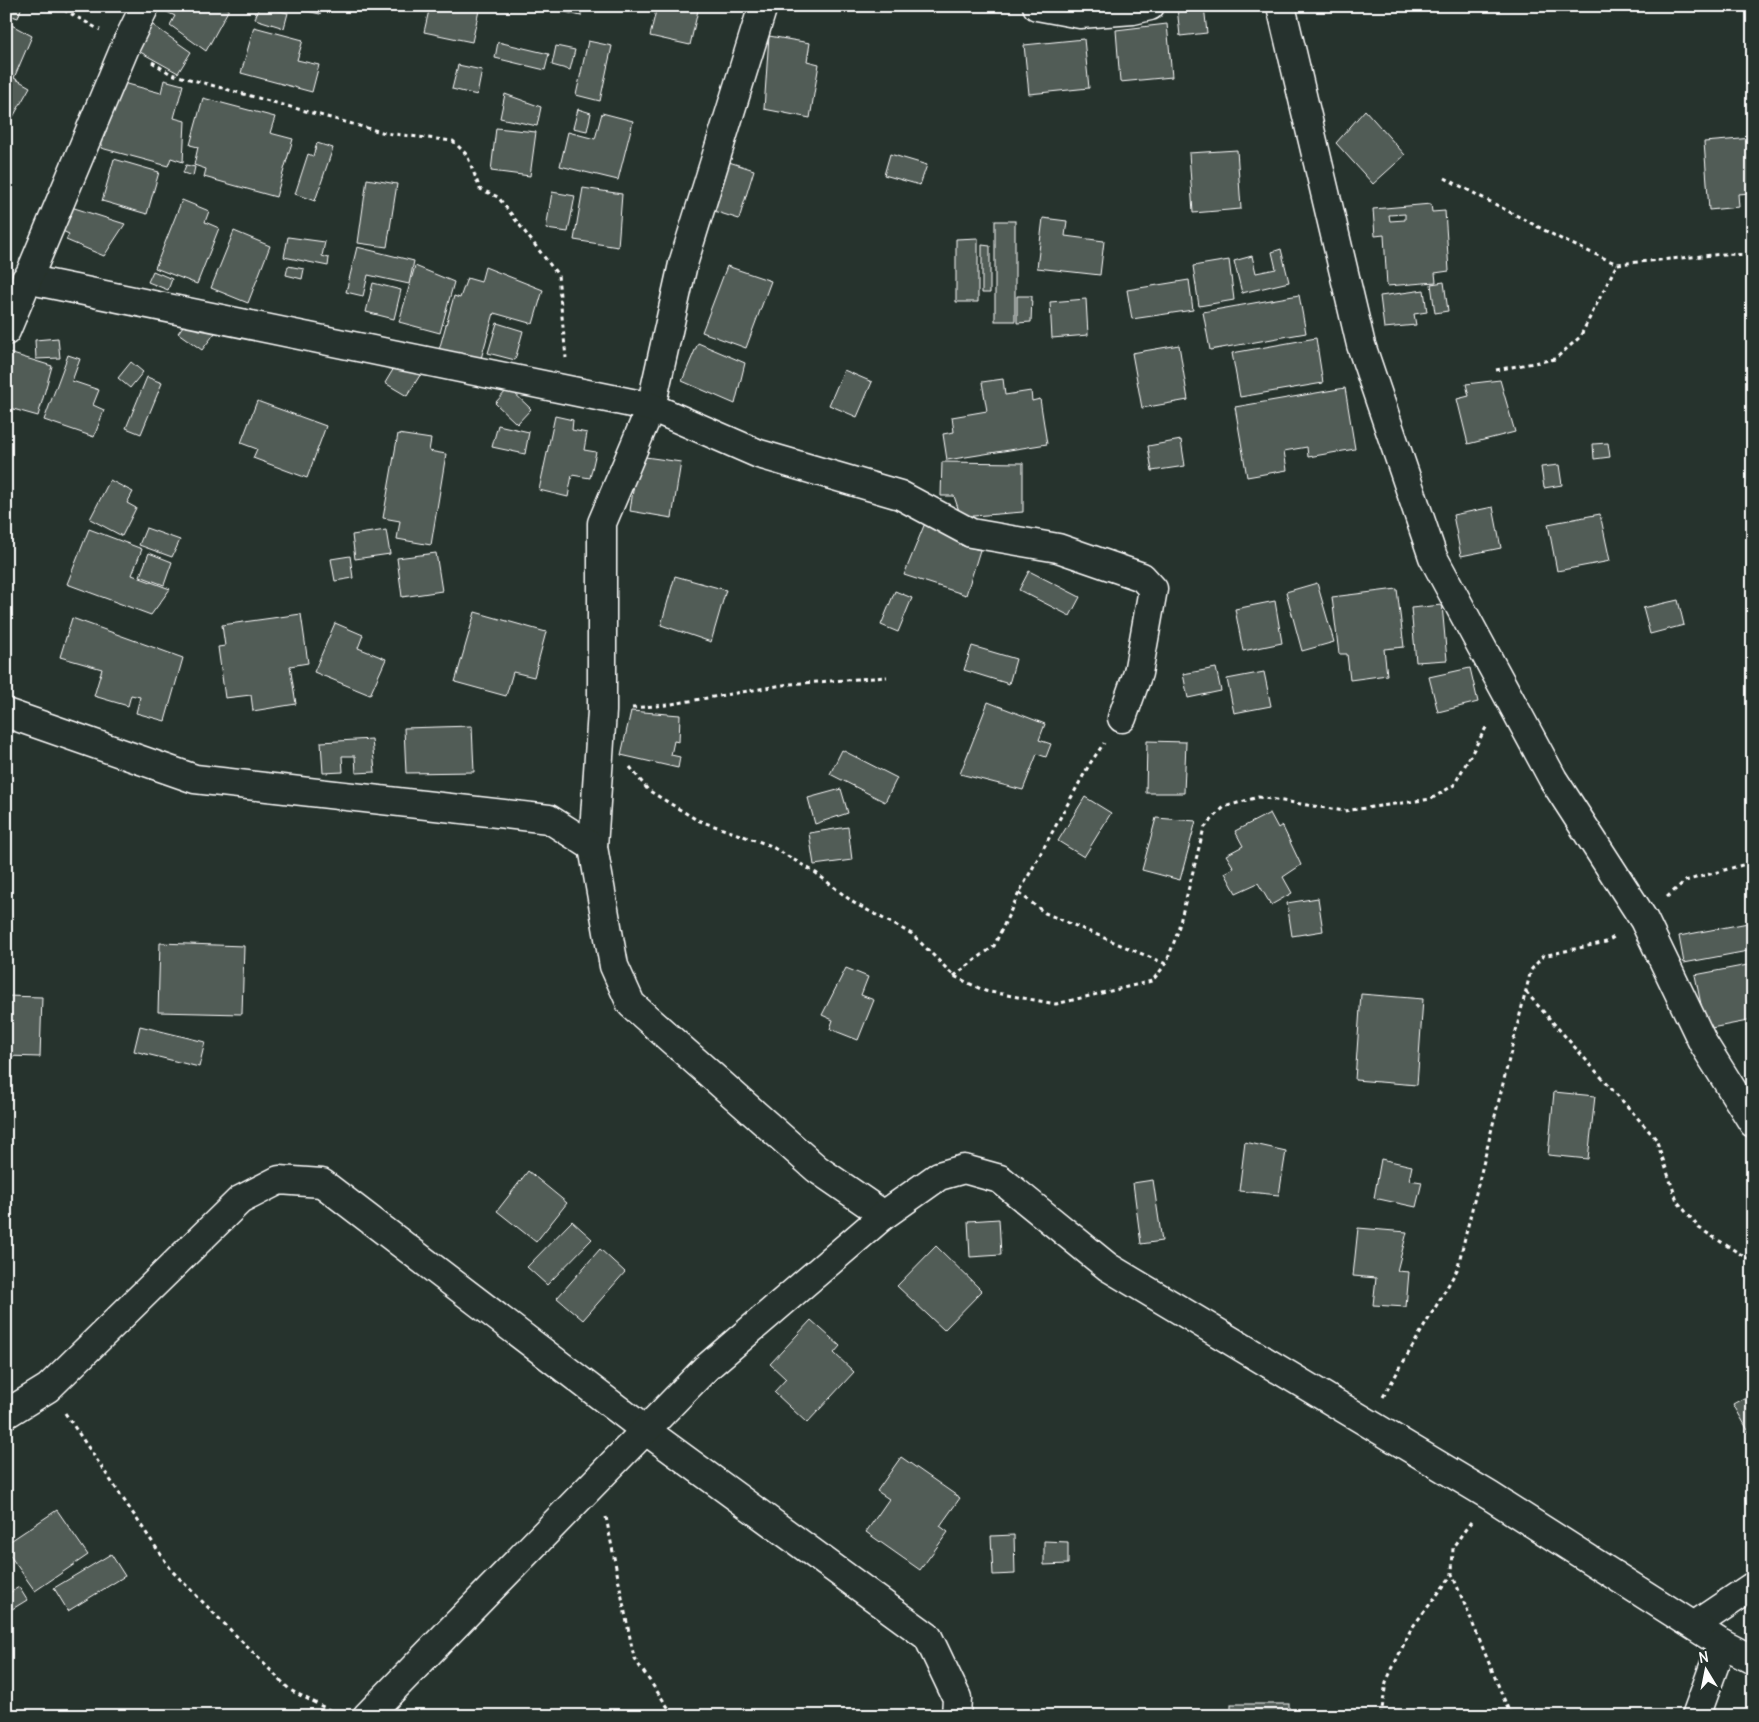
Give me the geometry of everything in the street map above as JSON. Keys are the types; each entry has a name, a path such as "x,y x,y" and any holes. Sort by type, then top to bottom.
{"street":[{"path":"6,331 26,279 126,45 145,6"},
{"path":"763,6 683,264 651,407 602,523 601,721 593,847 614,966 631,1004 816,1169 884,1215"},
{"path":"1037,6 1080,14 1133,10 1150,6"},
{"path":"1281,6 1361,345 1433,557 1553,779 1644,920 1702,1043 1753,1123"},
{"path":"26,279 651,407 759,454 900,495 971,533 1058,548 1142,577 1153,589 1138,672 1122,718"},
{"path":"6,713 195,780 549,819 593,847"},
{"path":"367,1716 706,1368 884,1215 939,1176 964,1168 1000,1179 1108,1267 1490,1496 1722,1644 1753,1660"},
{"path":"6,1414 48,1388 240,1200 280,1180 322,1183 646,1430 928,1637 957,1698 956,1716"},
{"path":"1695,1625 1753,1586"},
{"path":"1696,1716 1722,1644"}],"path":[{"path":"57,6 126,45 171,74 385,133 453,140 468,155 480,189 498,197 558,275 569,390"},
{"path":"1445,178 1565,241 1617,264 1723,254 1753,255"},
{"path":"1496,370 1555,359 1580,337 1617,264"},
{"path":"887,677 789,684 666,705 601,721 648,790 697,820 769,845 816,873 854,903 912,934 954,976 985,990 1056,1004 1152,981 1166,964 1177,934 1204,828 1224,808 1258,797 1344,811 1431,799 1454,785 1506,692"},
{"path":"954,976 994,946 1019,893 1089,765 1122,718"},
{"path":"1368,1422 1457,1270 1531,970 1543,956 1606,942 1644,920 1685,881 1753,862"},
{"path":"1019,893 1045,913 1166,964"},
{"path":"1526,992 1656,1138 1677,1201 1698,1228 1753,1262"},
{"path":"48,1388 172,1571 290,1690 340,1716"},
{"path":"598,1480 634,1658 674,1716"},
{"path":"1490,1496 1452,1547 1452,1574 1511,1716"},
{"path":"1381,1716 1386,1682 1411,1629 1452,1574"}],"building":[{"path":"6,6 22,6 18,18 6,14"},
{"path":"163,6 222,6 229,9 206,51 170,25 175,16 161,9"},
{"path":"259,6 288,13 284,28 255,19"},
{"path":"286,6 323,6 320,14"},
{"path":"430,6 480,6 472,42 424,32"},
{"path":"567,6 582,6 581,16 565,12"},
{"path":"657,6 699,6 690,45 650,36"},
{"path":"1204,6 1207,33 1180,36 1177,7"},
{"path":"147,21 191,52 178,73 133,48"},
{"path":"6,22 32,36 14,78 30,87 13,117 6,114"},
{"path":"1167,24 1172,77 1120,82 1116,30"},
{"path":"254,27 303,40 297,60 319,65 312,92 241,73"},
{"path":"769,36 810,43 807,61 819,64 810,118 764,109"},
{"path":"1084,39 1089,88 1029,94 1024,45"},
{"path":"588,41 612,46 600,101 576,95"},
{"path":"498,42 549,54 545,70 495,58"},
{"path":"556,46 575,50 570,70 552,65"},
{"path":"458,65 482,70 477,95 452,89"},
{"path":"164,80 183,85 174,118 185,121 183,162 171,158 168,166 101,148 120,82 161,93"},
{"path":"505,94 541,107 537,126 500,118"},
{"path":"203,98 275,117 270,133 293,139 276,197 204,177 206,169 194,165 198,147 190,145"},
{"path":"578,109 591,113 587,131 573,128"},
{"path":"1365,110 1405,155 1373,184 1336,143"},
{"path":"602,113 633,121 618,180 560,166 568,132 595,139"},
{"path":"496,128 536,132 530,176 491,171"},
{"path":"1753,138 1753,203 1752,193 1738,194 1739,207 1709,210 1704,142"},
{"path":"317,143 333,148 315,201 295,194 308,154 313,156"},
{"path":"1237,150 1241,209 1193,213 1189,153"},
{"path":"890,154 927,165 920,185 884,175"},
{"path":"114,159 159,172 147,214 102,201"},
{"path":"729,162 754,170 739,219 714,211"},
{"path":"186,165 195,167 193,176 183,173"},
{"path":"367,179 397,184 387,247 358,243"},
{"path":"583,188 622,194 618,247 574,240"},
{"path":"552,192 575,196 568,232 546,229"},
{"path":"182,200 209,211 205,222 219,228 197,284 155,268"},
{"path":"1431,204 1432,212 1445,211 1449,271 1435,273 1436,282 1387,286 1384,235 1375,236 1373,209","holes":["1405,214 1405,220 1390,221 1389,215"]},
{"path":"68,206 125,224 104,256 66,240 69,234 58,229"},
{"path":"1043,218 1067,221 1065,236 1104,241 1100,275 1037,268"},
{"path":"995,221 1015,221 1015,321 995,321"},
{"path":"234,231 270,246 248,303 211,288"},
{"path":"288,237 325,242 322,256 329,258 328,266 284,257"},
{"path":"978,238 978,302 956,302 956,239"},
{"path":"982,245 990,246 990,293 982,293"},
{"path":"357,247 414,261 409,284 368,275 363,296 346,292"},
{"path":"1281,249 1289,282 1242,293 1234,261 1252,256 1256,273 1276,269 1272,252"},
{"path":"1229,260 1234,300 1199,306 1193,266"},
{"path":"288,266 304,269 302,279 286,275"},
{"path":"415,266 454,282 440,333 399,322"},
{"path":"727,266 771,281 746,348 702,332"},
{"path":"485,267 543,290 533,324 494,313 480,362 439,350 454,296 460,298 467,278 481,282"},
{"path":"153,271 172,279 168,290 148,282"},
{"path":"1189,280 1193,310 1132,319 1127,290"},
{"path":"1444,282 1448,311 1435,313 1431,284"},
{"path":"373,283 401,290 394,319 366,312"},
{"path":"1424,290 1427,312 1414,314 1416,325 1384,328 1380,296"},
{"path":"1299,295 1306,333 1210,350 1203,312"},
{"path":"1017,296 1032,296 1031,322 1017,323"},
{"path":"1086,299 1088,335 1052,338 1050,302"},
{"path":"191,315 215,333 202,350 178,333"},
{"path":"497,323 523,331 515,360 488,353"},
{"path":"58,338 60,358 36,359 35,340"},
{"path":"1316,338 1323,383 1240,397 1232,353"},
{"path":"698,343 745,363 735,404 682,381"},
{"path":"1179,345 1188,400 1142,408 1132,353"},
{"path":"6,352 52,366 38,416 6,407"},
{"path":"68,355 80,359 72,381 99,390 93,405 104,410 94,437 44,420"},
{"path":"400,358 422,372 407,396 385,383"},
{"path":"131,362 143,372 130,388 118,378"},
{"path":"844,370 872,382 857,417 829,405"},
{"path":"147,377 162,383 141,434 126,428"},
{"path":"1003,379 1005,395 1031,391 1032,401 1040,399 1047,444 947,460 943,434 954,432 952,417 987,411 982,382"},
{"path":"1500,380 1515,432 1468,444 1457,399 1469,396 1466,384"},
{"path":"509,388 531,409 517,424 495,403"},
{"path":"1345,388 1355,449 1308,457 1307,447 1284,451 1287,470 1247,477 1235,407"},
{"path":"257,401 326,426 307,478 253,458 257,449 241,443"},
{"path":"555,416 573,420 572,430 587,433 584,450 596,452 590,478 572,475 568,497 539,490"},
{"path":"498,425 529,432 525,454 492,447"},
{"path":"398,434 431,439 429,451 446,454 431,545 397,539 400,521 383,518"},
{"path":"1181,440 1185,466 1152,471 1148,446"},
{"path":"1608,443 1610,457 1594,459 1593,444"},
{"path":"638,456 681,462 672,518 630,511"},
{"path":"942,462 1023,463 1023,512 961,517 954,496 941,496"},
{"path":"1559,465 1562,485 1544,488 1541,467"},
{"path":"110,480 133,492 127,503 136,508 122,536 90,519"},
{"path":"1493,507 1501,548 1461,556 1453,515"},
{"path":"1600,514 1610,561 1557,571 1548,524"},
{"path":"925,523 964,535 961,545 980,550 966,595 904,575"},
{"path":"146,528 180,540 172,557 139,545"},
{"path":"89,529 142,549 132,575 170,589 151,615 67,584"},
{"path":"386,530 390,554 355,559 352,535"},
{"path":"149,553 172,562 164,585 140,576"},
{"path":"436,553 442,591 402,597 397,558"},
{"path":"350,556 353,578 335,581 331,559"},
{"path":"1029,571 1080,597 1070,616 1019,590"},
{"path":"675,576 726,590 711,642 661,625"},
{"path":"1317,583 1334,642 1302,651 1286,592"},
{"path":"1397,589 1404,647 1384,649 1387,675 1350,680 1347,654 1339,654 1332,597"},
{"path":"895,591 912,598 898,632 881,625"},
{"path":"1678,600 1684,625 1650,634 1643,608"},
{"path":"1275,601 1282,643 1243,651 1235,609"},
{"path":"1442,605 1447,660 1416,662 1411,608"},
{"path":"475,612 546,632 534,677 513,672 506,696 455,682"},
{"path":"301,614 308,663 290,666 296,704 253,711 251,695 225,698 218,647 225,646 222,625"},
{"path":"72,618 183,658 165,721 136,713 140,697 131,695 128,706 94,696 102,669 60,657"},
{"path":"335,623 363,635 358,648 386,659 370,695 314,672"},
{"path":"972,646 1016,659 1009,684 964,670"},
{"path":"1216,668 1221,691 1188,698 1183,674"},
{"path":"1470,668 1478,702 1438,712 1429,677"},
{"path":"1264,672 1271,706 1234,713 1227,679"},
{"path":"988,702 1045,724 1039,740 1051,744 1046,757 1037,754 1023,790 960,774"},
{"path":"631,711 680,715 679,742 674,741 671,755 680,757 678,768 621,755"},
{"path":"472,726 474,772 406,773 404,728"},
{"path":"372,739 375,772 356,773 355,756 342,756 343,772 323,773 321,742"},
{"path":"1147,741 1186,742 1184,793 1146,793"},
{"path":"842,750 897,778 885,802 830,774"},
{"path":"841,789 848,813 815,824 808,798"},
{"path":"1085,797 1111,813 1084,857 1058,841"},
{"path":"1270,813 1278,828 1282,825 1301,865 1283,877 1292,893 1271,905 1258,883 1236,893 1225,873 1234,868 1226,855 1243,846 1235,831"},
{"path":"1156,818 1196,821 1180,880 1142,870"},
{"path":"848,827 852,860 814,865 809,833"},
{"path":"1318,898 1323,931 1292,936 1287,903"},
{"path":"1748,923 1753,950 1684,963 1679,936"},
{"path":"160,943 244,946 242,1014 158,1012"},
{"path":"1753,964 1753,1020 1706,1029 1695,975"},
{"path":"846,968 868,977 861,995 874,1000 858,1040 830,1029 833,1020 822,1015"},
{"path":"1361,994 1423,999 1417,1085 1355,1080"},
{"path":"6,996 42,997 40,1057 6,1056"},
{"path":"140,1026 205,1042 199,1067 134,1051"},
{"path":"1554,1092 1595,1096 1588,1159 1548,1155"},
{"path":"1245,1142 1286,1151 1279,1195 1239,1191"},
{"path":"1381,1159 1412,1166 1409,1180 1422,1182 1416,1207 1374,1198"},
{"path":"528,1171 567,1203 536,1242 497,1211"},
{"path":"1153,1180 1162,1241 1141,1244 1133,1183"},
{"path":"999,1219 1001,1255 970,1257 968,1221"},
{"path":"572,1221 592,1239 547,1285 527,1267"},
{"path":"1358,1228 1407,1232 1397,1271 1409,1272 1406,1307 1373,1305 1376,1278 1353,1276"},
{"path":"936,1246 982,1291 944,1330 897,1286"},
{"path":"600,1249 625,1272 583,1320 557,1298"},
{"path":"811,1320 840,1346 834,1353 854,1372 807,1423 774,1392 786,1379 770,1364"},
{"path":"1753,1374 1753,1390 1746,1378"},
{"path":"1753,1393 1753,1439 1733,1404"},
{"path":"901,1457 960,1498 940,1526 948,1532 920,1570 866,1532 889,1499 877,1491"},
{"path":"57,1510 88,1555 35,1591 6,1550 6,1544"},
{"path":"1014,1535 1015,1574 993,1575 991,1536"},
{"path":"1044,1541 1068,1542 1068,1564 1044,1565"},
{"path":"111,1554 125,1576 68,1611 54,1588"},
{"path":"19,1587 27,1600 9,1611 6,1606 6,1595"},
{"path":"1231,1704 1289,1704 1289,1716 1231,1716"}]}
